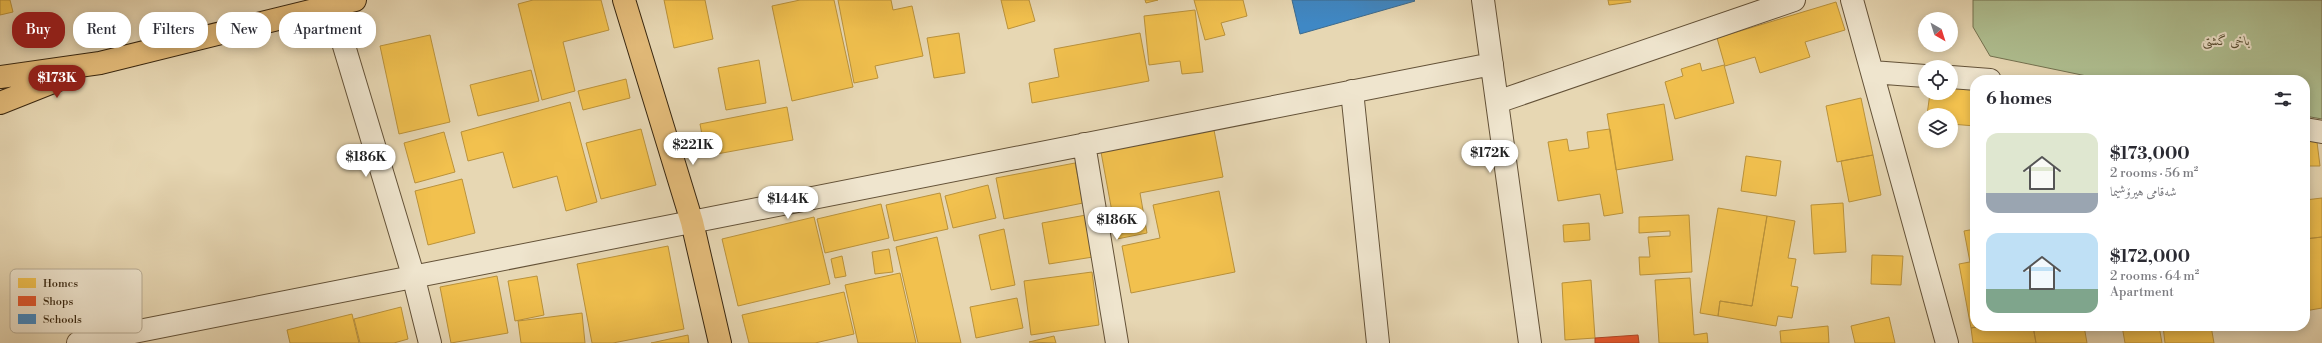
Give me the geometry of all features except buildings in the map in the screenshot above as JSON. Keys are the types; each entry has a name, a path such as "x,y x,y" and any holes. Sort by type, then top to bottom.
{"main road":[{"path":"0,103 100,63 318,5 355,0"},
{"path":"624,0 692,222 720,343"},
{"path":"0,77 100,63"}],"street":[{"path":"1483,0 1530,343"},
{"path":"1497,102 1794,0"},
{"path":"1852,0 1947,343"},
{"path":"318,5 413,275 430,343"},
{"path":"142,330 413,275 692,222 1492,64"},
{"path":"1872,72 1918,75"},
{"path":"1958,78 1970,78"},
{"path":"1352,91 1378,343"},
{"path":"2310,130 2322,132"},
{"path":"1084,144 1117,343"},
{"path":"78,343 127,333"}],"green space":[{"name":"باخی گشتی","path":"1973,0 2322,0 2322,119 2310,117 2310,75 2082,75 1990,56 1973,27"}]}
